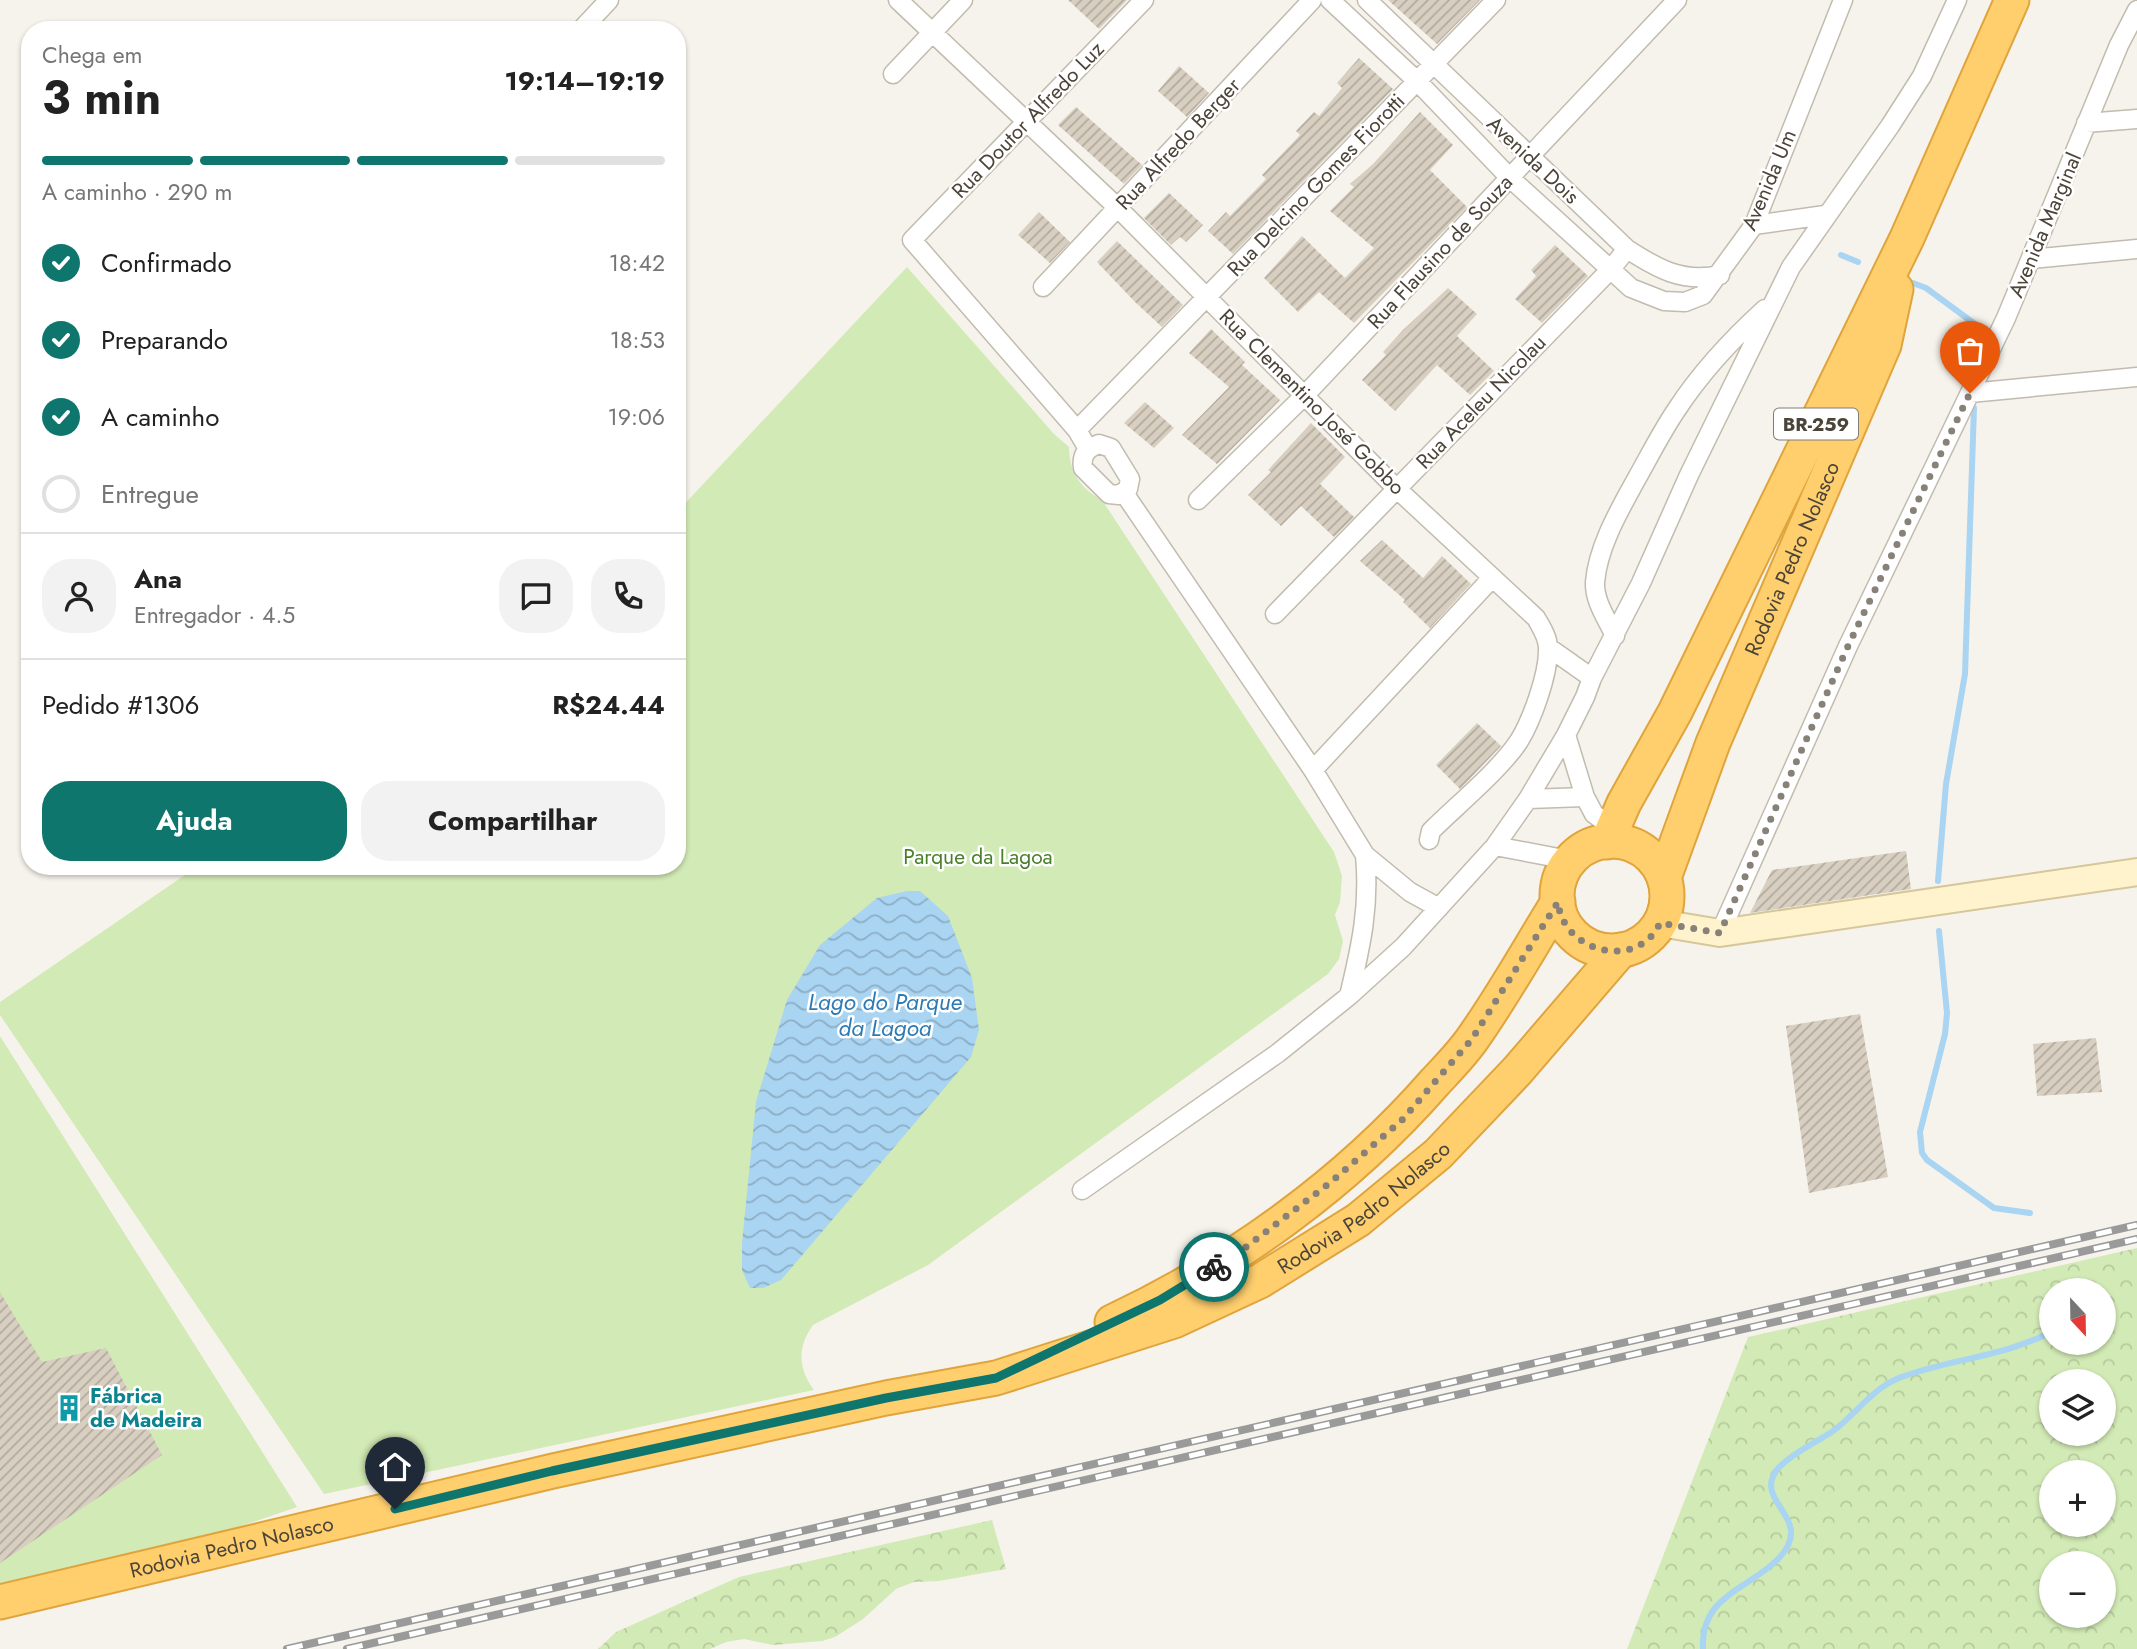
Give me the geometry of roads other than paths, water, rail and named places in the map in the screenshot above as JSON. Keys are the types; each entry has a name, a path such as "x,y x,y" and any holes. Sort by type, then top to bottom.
{"highway":[{"name":"Rodovia Pedro Nolasco","path":"1610,835 1624,803 1675,712 1908,238 2012,0"},
{"name":"Rodovia Pedro Nolasco","path":"1665,876 1713,743 1884,345 1908,238"},
{"path":"1610,835 1648,852 1665,876 1668,905 1656,932 1632,949 1603,952 1577,940 1559,916 1557,887 1569,860 1610,835"},
{"name":"Rodovia Pedro Nolasco","path":"996,1378 1160,1300 1242,1250 1331,1182 1402,1120 1472,1039 1558,902"},
{"name":"Rodovia Pedro Nolasco","path":"0,1602 552,1471 886,1398 996,1378 1174,1321 1260,1281 1358,1220 1438,1154 1517,1072 1621,950"}],"street":[{"path":"589,21 609,0"},
{"name":"Rua Clementino José Gobbo","path":"898,0 1118,208 1396,488 1536,618 1548,647"},
{"path":"893,74 963,0"},
{"name":"Rua Doutor Alfredo Luz","path":"1077,430 912,240 1144,0"},
{"name":"Rua Alfredo Berger","path":"1043,287 1312,0"},
{"name":"Avenida Dois","path":"1330,0 1417,81 1510,178 1610,270"},
{"name":"Avenida Dois","path":"1367,0 1627,249 1656,267 1679,275 1700,279 1720,275"},
{"name":"Rua Delcino Gomes Fiorotti","path":"1077,430 1496,0"},
{"name":"Rua Flausino de Souza","path":"1198,500 1306,395 1677,0"},
{"name":"Avenida Um","path":"1610,270 1631,288 1664,301 1685,302 1703,295 1754,225 1843,0"},
{"path":"1082,1190 1279,1053 1349,996 1403,947 1495,846 1528,799 1566,735 1791,267 1922,76 1957,0"},
{"name":"Avenida Marginal","path":"1720,933 1848,646 2006,318 2119,45 2137,10"},
{"path":"2087,124 2137,119"},
{"path":"1754,225 1825,215"},
{"name":"Rua Aceleu Nicolau","path":"1275,614 1610,270 1627,249"},
{"path":"2031,259 2137,249"},
{"path":"1615,636 1599,603 1595,584 1600,556 1624,502 1676,410 1706,368 1735,335 1773,302"},
{"path":"1970,393 2137,377"},
{"path":"1077,430 1088,449"},
{"path":"1099,444 1111,447 1130,479 1130,485 1124,493 1114,496 1109,494 1083,468 1082,461 1088,449 1099,444"},
{"path":"1124,493 1312,770 1365,855 1410,892 1439,908"},
{"path":"1312,770 1492,578"},
{"path":"1429,840 1431,831 1504,760 1519,741 1530,719 1543,680 1548,647 1592,678"},
{"path":"1566,735 1585,797 1610,835"},
{"path":"1528,799 1585,797"},
{"path":"1495,846 1569,860"},
{"path":"1349,996 1367,909 1365,855"},
{"path":"1660,923 1720,933 2137,872"}],"water":[{"name":"Lago do Parque da Lagoa","path":"920,891 948,916 972,978 979,1030 971,1057 781,1280 763,1288 750,1288 742,1270 742,1243 756,1102 787,1000 820,945 877,898"}],"waterway":[{"path":"1841,255 1858,262"},
{"path":"1913,283 1926,288 1979,327 1983,335 1980,356"},
{"path":"1938,881 1946,784 1965,674 1974,408"},
{"path":"1939,931 1947,1013 1945,1034 1920,1132 1922,1153 1927,1160 1994,1208 2030,1213"},
{"path":"1703,1649 1704,1631 1718,1604 1768,1568 1780,1557 1789,1543 1791,1532 1788,1521 1772,1492 1771,1482 1781,1465 1833,1431 1890,1382 1937,1366 1995,1353 2039,1337"}],"railway":[{"path":"287,1649 2137,1225"},
{"path":"347,1649 2137,1239"}],"place":[{"name":"Fábrica de Madeira","path":"69,1408"}],"park label":[{"name":"Parque da Lagoa","path":"978,857"}]}
